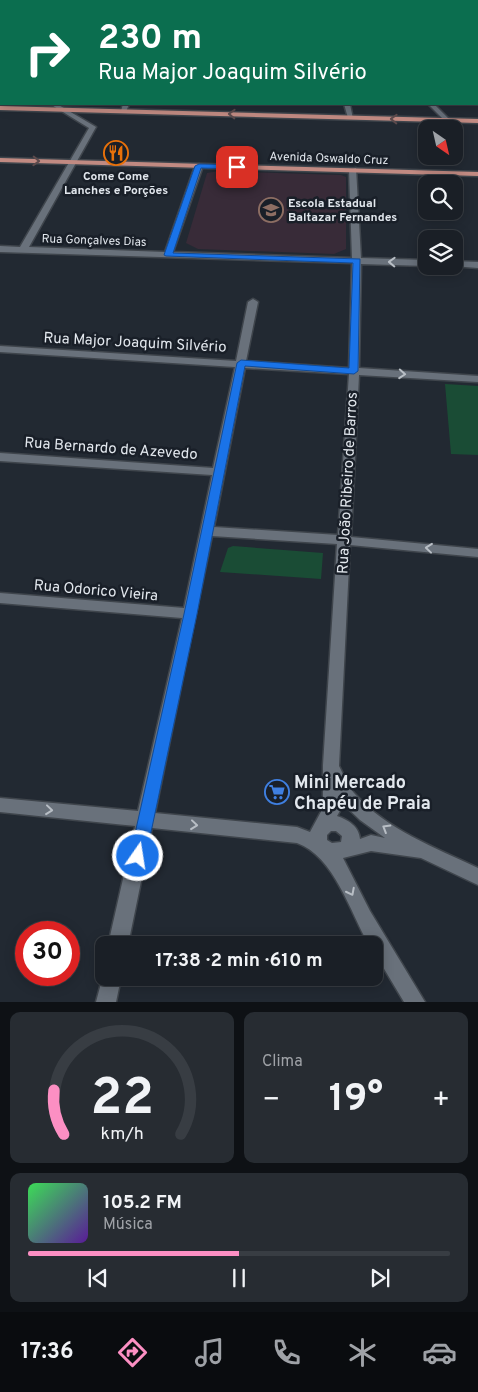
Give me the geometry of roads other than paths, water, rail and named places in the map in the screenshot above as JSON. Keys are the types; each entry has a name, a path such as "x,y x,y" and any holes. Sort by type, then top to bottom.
{"main road":[{"path":"0,108 64,110 125,108 197,113 447,120"},
{"path":"463,121 478,121"},
{"name":"Avenida Oswaldo Cruz","path":"0,160 478,174"}],"street":[{"path":"23,250 93,127 55,105"},
{"path":"197,105 197,113"},
{"path":"347,105 351,118"},
{"path":"432,105 447,120"},
{"path":"168,255 199,166"},
{"name":"Rua João Ribeiro de Barros","path":"352,170 357,261 354,371 331,765 332,809 318,838 330,850 371,843 428,853"},
{"name":"Rua Gonçalves Dias","path":"0,249 418,264"},
{"path":"463,264 478,265"},
{"path":"120,936 208,531 253,302"},
{"name":"Rua Major Joaquim Silvério","path":"0,349 478,379"},
{"name":"Rua Bernardo de Azevedo","path":"0,457 219,472"},
{"path":"208,531 344,540 478,553"},
{"name":"Rua Odorico Vieira","path":"0,598 190,614"},
{"name":"Rua João Ribeiro de Barros","path":"331,765 339,783 352,802 376,822 428,853 478,877"},
{"path":"0,805 297,835 314,840 330,850 363,916 415,1002"},
{"path":"321,829 324,825 340,824 351,835 350,845 330,850"},
{"path":"106,1002 109,986"}],"place":[{"name":"Come Come Lanches e Porções","path":"116,153"},
{"name":"Escola Estadual Baltazar Fernandes","path":"271,210"},
{"name":"Mini Mercado Chapéu de Praia","path":"277,792"}]}
